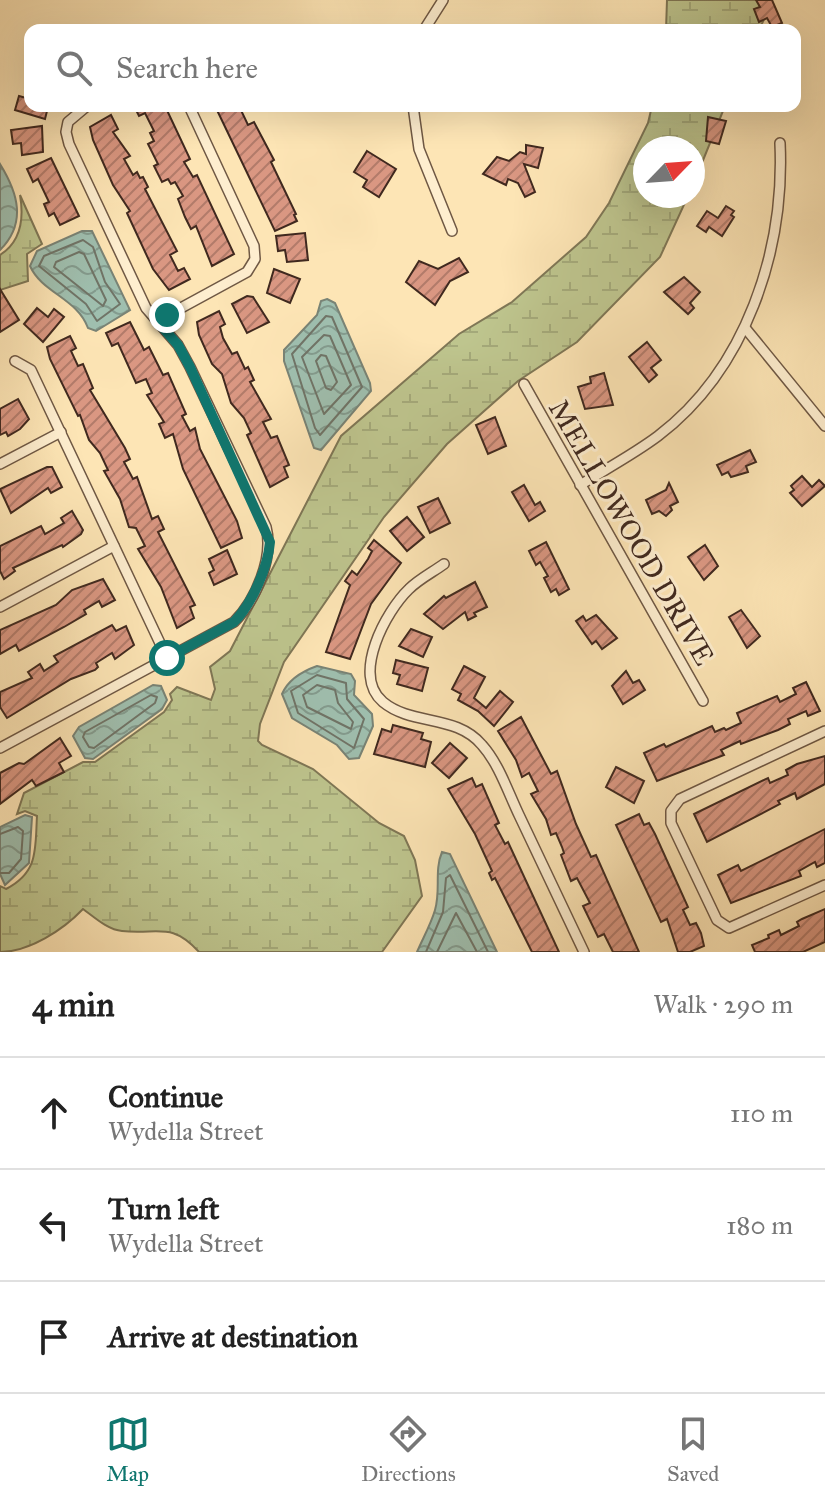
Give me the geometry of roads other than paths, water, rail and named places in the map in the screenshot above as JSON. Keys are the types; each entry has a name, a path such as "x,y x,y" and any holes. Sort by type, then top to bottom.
{"street":[{"path":"428,24 443,0"},
{"path":"0,748 234,622 243,613 269,555 270,542 190,367 178,345 146,308 69,144 68,122 80,112"},
{"path":"157,321 247,272 255,259 254,246 192,112"},
{"path":"414,112 419,149 435,196 452,231"},
{"path":"580,485 659,435 700,395 746,329 769,252 781,168 780,143"},
{"path":"746,329 825,426"},
{"path":"15,361 31,370 167,658"},
{"name":"MELLOWOOD DRIVE","path":"524,384 703,701"},
{"path":"0,464 61,432"},
{"path":"0,607 114,546"},
{"path":"444,564 411,587 396,604 375,645 370,677 374,689 383,702 402,712 460,727 482,744 584,952"},
{"path":"825,731 680,799 671,811 671,823 717,920 729,928 825,885"}],"water":[{"path":"0,164 15,197 17,219 0,250"},
{"path":"82,231 92,231 130,310 96,331 88,328 76,309 43,283 30,266 37,251"},
{"path":"327,299 335,303 371,391 321,450 314,448 284,361 284,350 317,315 321,301"},
{"path":"317,666 351,674 355,681 354,695 372,714 373,726 359,758 349,759 337,745 292,718 282,694 296,677"},
{"path":"153,685 161,686 167,700 162,709 93,759 85,758 73,736 79,727"},
{"path":"25,815 32,817 29,863 5,885 0,874 0,827"},
{"path":"442,852 450,854 497,952 417,952 435,910"}]}
